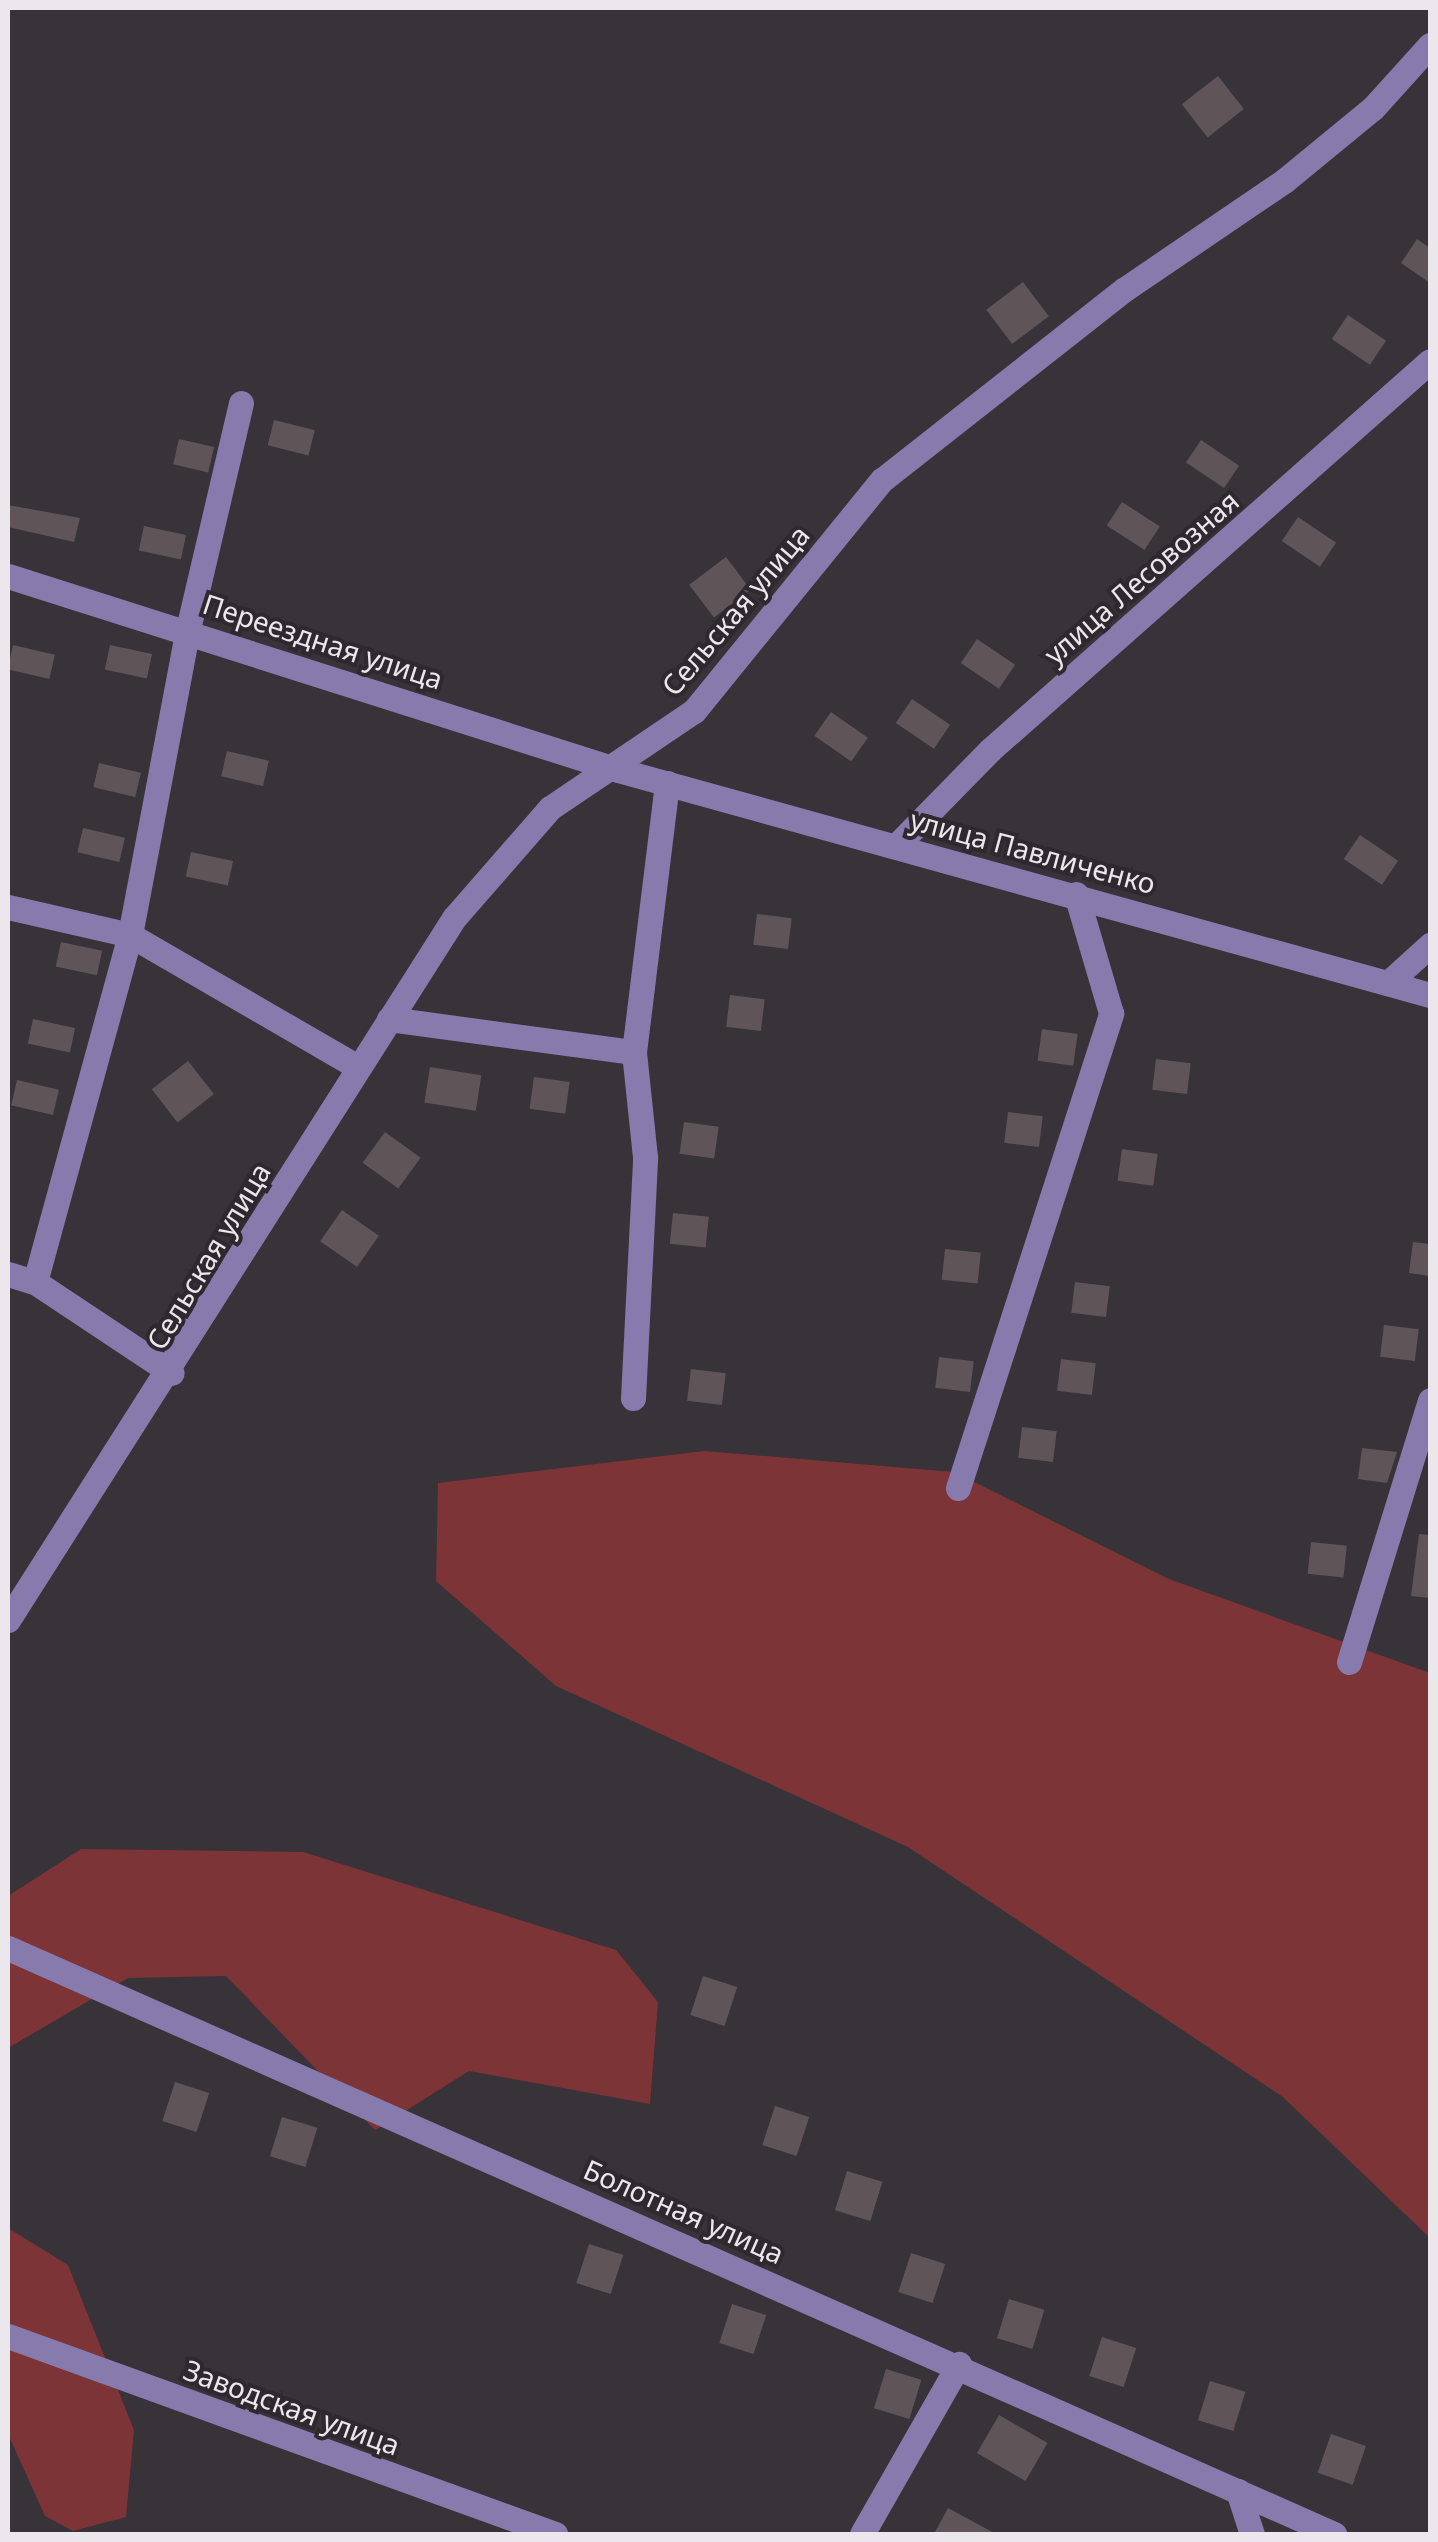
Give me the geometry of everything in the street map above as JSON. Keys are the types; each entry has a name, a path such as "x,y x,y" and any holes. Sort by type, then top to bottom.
{"street":[{"name":"Сельская улица","path":"11,1606 172,1373 358,1067 454,918 550,808 618,770 694,712 882,480 1124,290 1284,181 1373,108 1430,46"},
{"name":"улица Лесовозная","path":"898,846 990,750 1430,362"},
{"path":"35,1282 130,935 188,628 242,402"},
{"name":"Переездная улица","path":"8,576 188,628 618,770"},
{"name":"улица Павличенко","path":"618,770 1430,995"},
{"path":"633,1398 645,1157 634,1052 667,783"},
{"path":"958,1488 1111,1013 1076,894"},
{"path":"8,907 130,935 358,1067"},
{"path":"1388,984 1430,945"},
{"path":"389,1019 634,1052"},
{"path":"8,1274 35,1282 172,1373"},
{"path":"1349,1662 1430,1400"},
{"name":"Болотная улица","path":"8,1948 959,2364 1334,2534"},
{"name":"Заводская улица","path":"8,2336 556,2534"},
{"path":"862,2534 959,2364"},
{"path":"1238,2491 1252,2534"}],"shaded area":[{"path":"704,1451 954,1472 1169,1579 1430,1673 1430,2238 1283,2097 908,1847 556,1686 436,1581 438,1483"},
{"path":"81,1849 303,1852 616,1950 658,2002 650,2104 469,2071 375,2130 226,1976 128,1978 8,2048 8,1896"},
{"path":"8,2228 68,2265 134,2430 126,2517 73,2531 45,2516 8,2434"}],"building":[{"path":"1218,76 1244,109 1208,137 1182,104"},
{"path":"1417,239 1430,248 1430,283 1401,263"},
{"path":"1023,282 1049,316 1012,344 986,310"},
{"path":"1348,315 1386,341 1370,365 1332,339"},
{"path":"274,420 315,430 308,455 268,445"},
{"path":"179,439 214,447 208,472 173,464"},
{"path":"1201,440 1239,466 1224,488 1186,462"},
{"path":"1122,502 1160,527 1144,550 1107,525"},
{"path":"8,505 80,518 74,542 8,527"},
{"path":"1298,517 1336,543 1320,567 1282,541"},
{"path":"144,526 186,535 181,559 139,550"},
{"path":"726,557 751,590 714,617 689,585"},
{"path":"977,639 1015,665 999,689 961,663"},
{"path":"13,645 55,655 49,679 8,670"},
{"path":"110,645 152,654 147,678 105,669"},
{"path":"912,699 950,725 934,749 896,723"},
{"path":"831,712 868,738 851,762 814,736"},
{"path":"227,751 269,761 263,786 221,776"},
{"path":"99,763 141,773 135,797 93,787"},
{"path":"83,828 125,838 119,862 77,852"},
{"path":"1360,835 1398,861 1382,885 1344,859"},
{"path":"191,852 233,861 228,885 186,876"},
{"path":"757,914 792,918 788,949 753,945"},
{"path":"61,942 102,951 97,975 56,966"},
{"path":"730,995 765,999 761,1031 726,1027"},
{"path":"33,1019 75,1028 70,1052 28,1043"},
{"path":"1042,1029 1078,1034 1073,1066 1038,1061"},
{"path":"1156,1059 1191,1063 1187,1094 1152,1090"},
{"path":"188,1061 214,1094 178,1122 152,1089"},
{"path":"430,1067 481,1075 476,1111 424,1103"},
{"path":"534,1077 570,1082 565,1114 530,1109"},
{"path":"17,1080 59,1090 53,1115 11,1105"},
{"path":"1008,1112 1043,1116 1039,1147 1004,1143"},
{"path":"684,1122 719,1127 714,1159 680,1154"},
{"path":"385,1132 421,1158 398,1189 363,1163"},
{"path":"1122,1149 1158,1154 1153,1186 1118,1181"},
{"path":"342,1210 379,1236 357,1267 320,1241"},
{"path":"673,1213 709,1217 706,1248 670,1244"},
{"path":"1413,1242 1430,1244 1430,1276 1409,1273"},
{"path":"945,1249 981,1253 978,1284 942,1280"},
{"path":"1075,1282 1110,1286 1106,1317 1071,1313"},
{"path":"1384,1325 1419,1329 1415,1361 1380,1357"},
{"path":"939,1357 974,1361 970,1392 935,1388"},
{"path":"1061,1359 1096,1363 1092,1395 1057,1391"},
{"path":"691,1369 726,1373 722,1405 687,1401"},
{"path":"1022,1427 1057,1431 1053,1462 1018,1458"},
{"path":"1362,1448 1397,1452 1387,1483 1358,1479"},
{"path":"1419,1534 1430,1535 1430,1598 1411,1596"},
{"path":"1311,1542 1347,1546 1343,1578 1308,1574"},
{"path":"703,1976 737,1987 725,2026 690,2015"},
{"path":"175,2082 209,2093 197,2132 162,2121"},
{"path":"775,2106 809,2117 797,2156 762,2145"},
{"path":"282,2117 317,2128 305,2167 270,2156"},
{"path":"847,2171 882,2182 870,2221 835,2210"},
{"path":"589,2244 623,2255 611,2294 576,2283"},
{"path":"911,2253 945,2264 933,2303 898,2292"},
{"path":"1009,2299 1044,2310 1032,2349 997,2338"},
{"path":"732,2304 766,2315 754,2354 719,2343"},
{"path":"1102,2337 1136,2348 1124,2387 1089,2376"},
{"path":"886,2369 921,2380 909,2419 874,2408"},
{"path":"1210,2381 1245,2392 1233,2431 1198,2420"},
{"path":"999,2415 1047,2443 1025,2481 977,2453"},
{"path":"1331,2434 1366,2446 1353,2485 1318,2473"},
{"path":"948,2508 996,2534 934,2534"}]}
